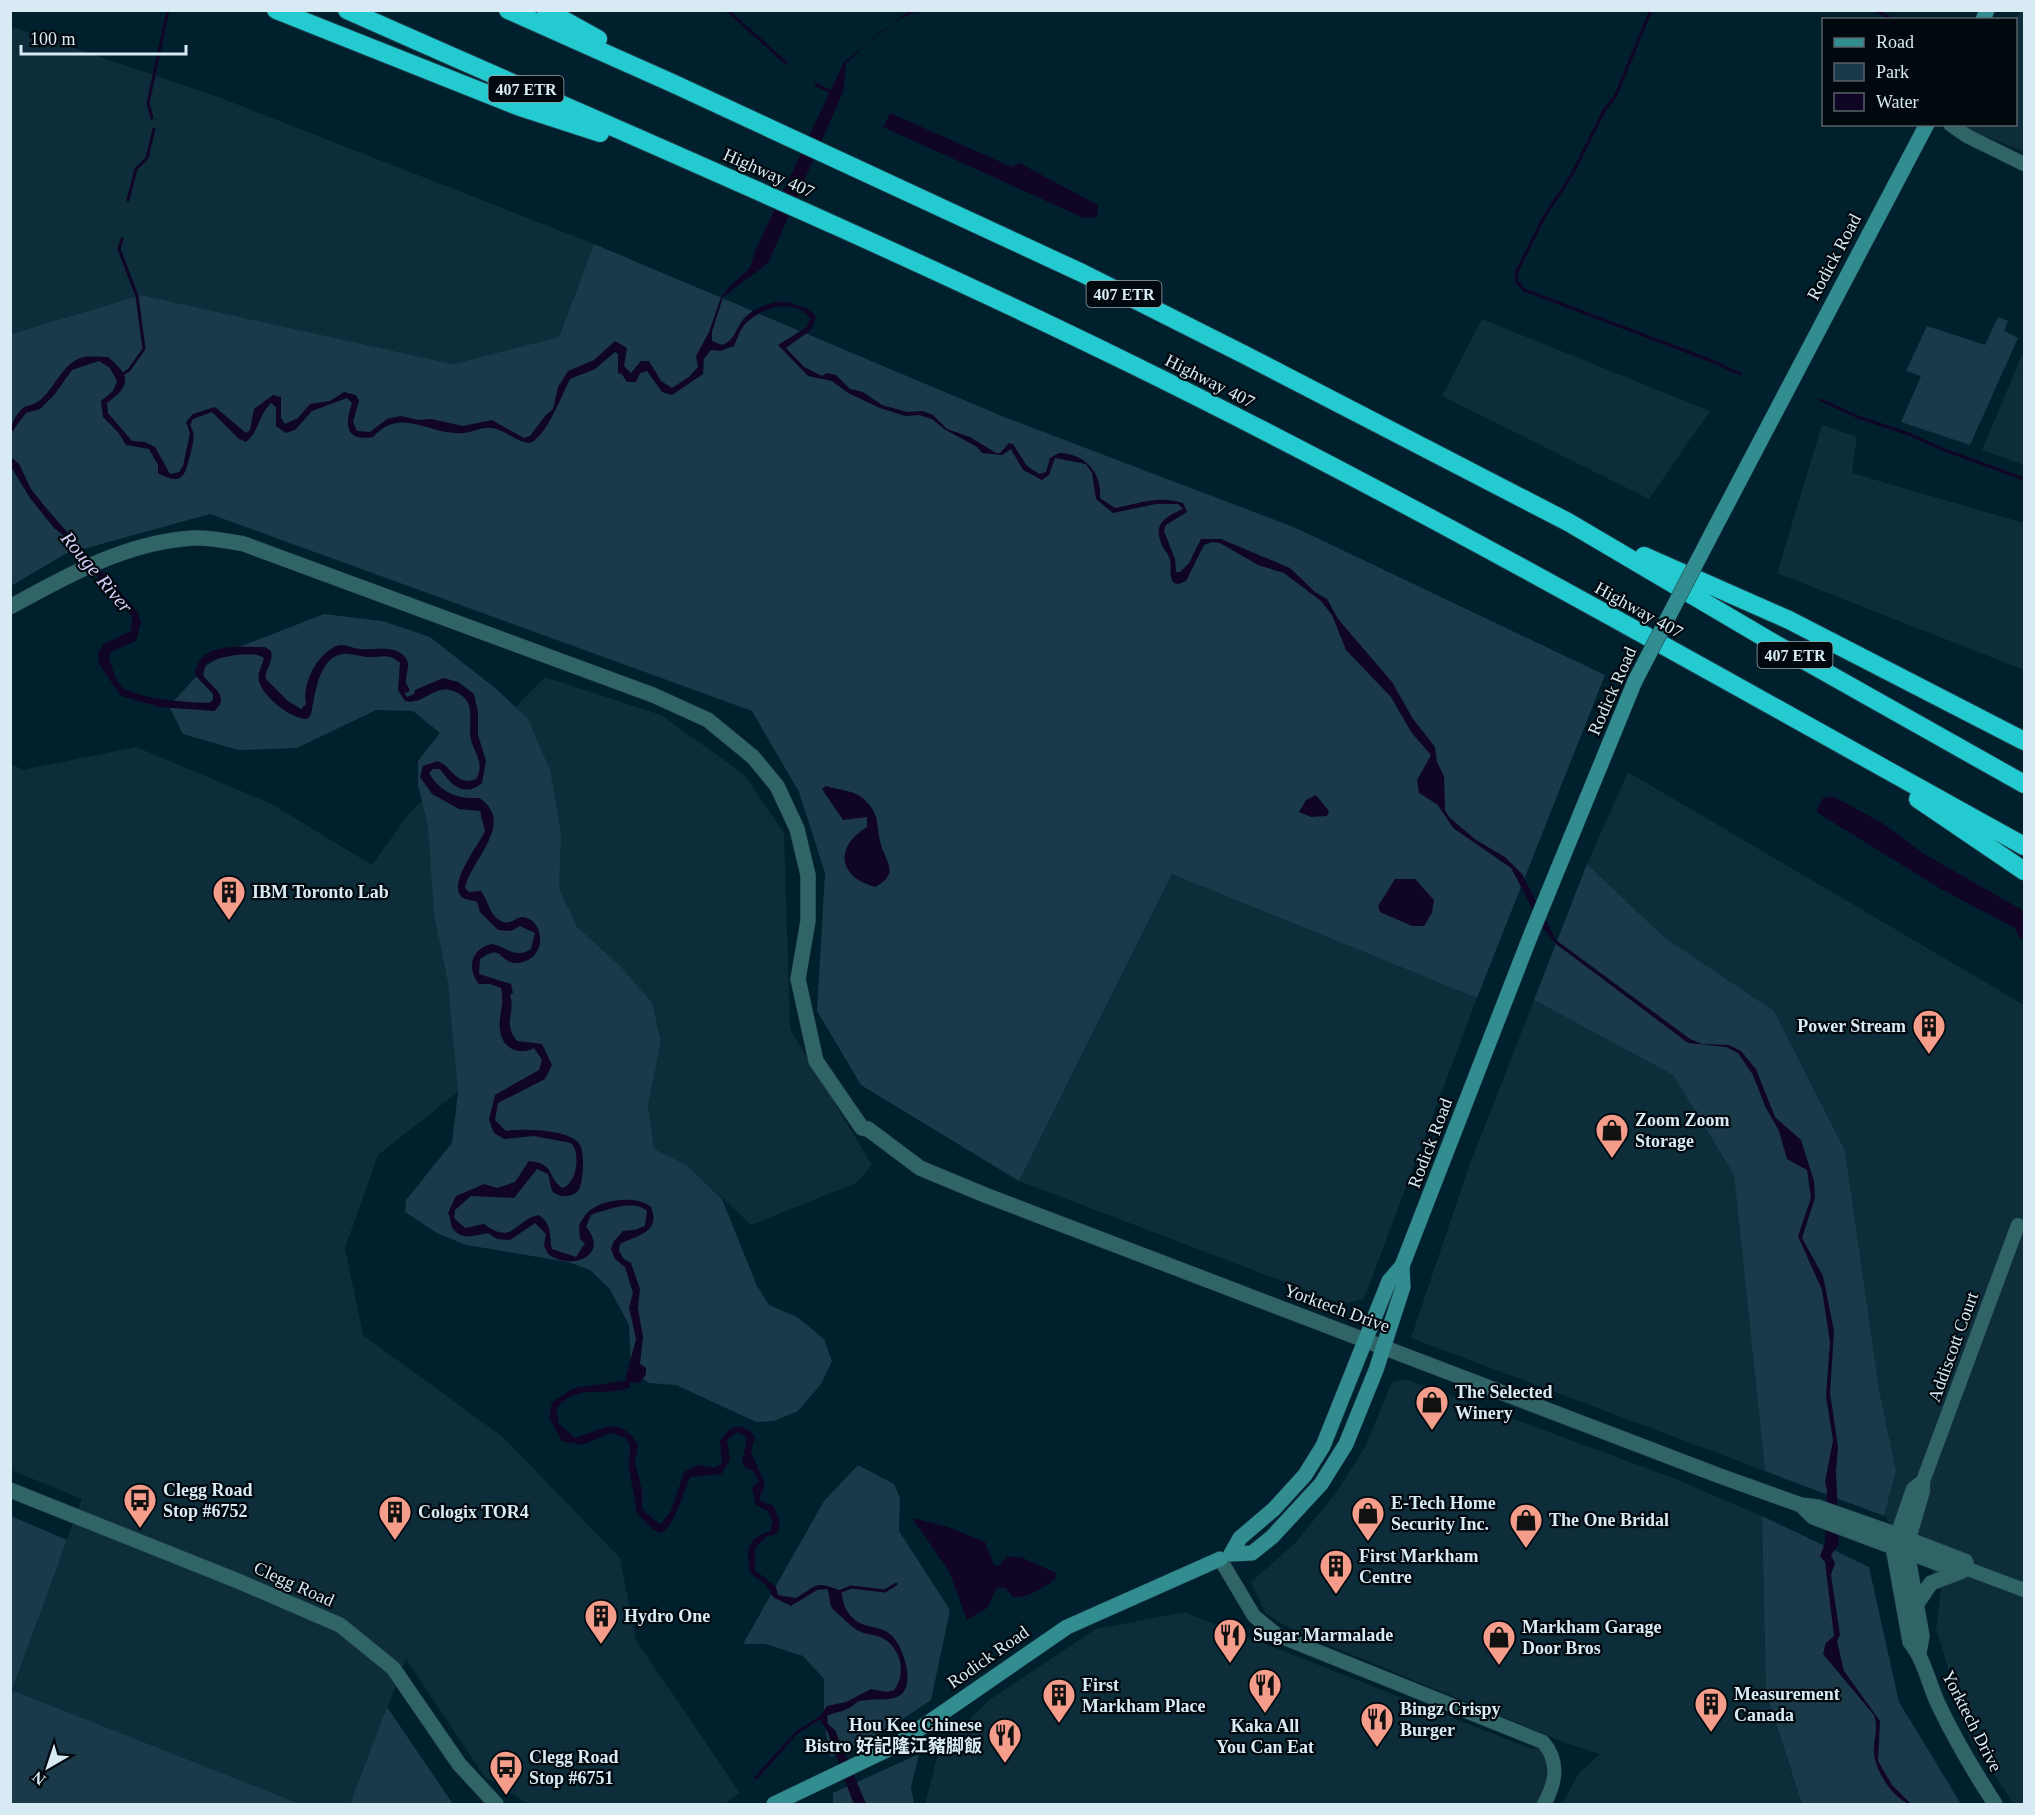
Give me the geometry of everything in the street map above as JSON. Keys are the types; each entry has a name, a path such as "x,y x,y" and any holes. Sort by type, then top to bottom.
{"highway":[{"path":"276,10 520,107 691,162"},
{"name":"Highway 407","path":"347,10 849,231 1138,368 1389,496 2025,846"},
{"name":"407 ETR","path":"508,10 672,83 1082,273 1568,522 1760,636 2025,784"},
{"path":"546,10 672,83"},
{"path":"1568,522 1789,620 2025,741"},
{"path":"1843,746 2025,871"}],"main road":[{"name":"Rodick Road","path":"1226,1556 1240,1538 1274,1509 1305,1475 1323,1446 1389,1281 1402,1266 1530,937 1635,681 1927,126"},
{"name":"Rodick Road","path":"776,1804 878,1755 1067,1627 1226,1556 1252,1553 1272,1537 1321,1484 1346,1444 1403,1287 1402,1266"}],"street":[{"path":"1953,126 1976,141 2025,164"},
{"name":"Yorktech Drive","path":"10,606 112,554 194,538 243,544 654,695 708,720 753,757 777,786 796,829 807,875 808,909 798,979 816,1061 854,1114 860,1115 868,1123 868,1129 920,1168 1801,1506 1813,1517 1901,1543"},
{"name":"Addiscott Court","path":"1901,1543 1923,1491 1923,1481 2018,1225"},
{"name":"Clegg Road","path":"10,1490 238,1581 340,1625 393,1668 459,1764 496,1804"},
{"path":"1901,1543 1964,1570 2025,1590"},
{"name":"Yorktech Drive","path":"1901,1543 1922,1636 1919,1653"},
{"name":"Yorktech Drive","path":"1901,1543 1910,1641 1919,1653 1939,1707 1995,1804"},
{"path":"1226,1556 1254,1616 1277,1635 1543,1742 1550,1751 1555,1764 1551,1792 1544,1804"},
{"path":"1916,1605 1932,1583 1964,1570"}],"shaded area":[{"path":"2020,11 2024,11 2024,152 1968,129 1967,126 2017,126 2016,18"},
{"path":"10,26 221,98 594,244 559,337 453,364 141,295 11,334"},
{"path":"1482,319 1710,411 1649,499 1442,396"},
{"path":"2024,350 2024,465 1982,450"},
{"path":"1822,425 1857,437 1852,473 2024,523 2024,670 1777,573"},
{"path":"545,677 661,715 745,775 784,833 790,1029 872,1165 856,1183 751,1225 687,1165 654,1149 648,1105 661,1042 458,1092 378,1155 345,1248 363,1335 503,1437 620,1558 636,1640 740,1793 724,1804 528,1804 484,1776 406,1659 350,1804 300,1804 12,1690 82,1499 11,1470 10,763 23,770 136,747 270,803 372,865 407,816"},
{"path":"1628,772 2024,1005 2024,1804 2014,1804 1969,1737 1936,1628 1942,1583 1884,1516 1896,1470 1879,1389 1845,1149 1774,1011 1664,937 1587,864"},
{"path":"1172,874 1477,998 1364,1299 1342,1304 1019,1181"},
{"path":"1534,1000 1673,1075 1734,1175 1765,1471 1411,1338 1468,1169"},
{"path":"1406,1379 1676,1479 1762,1516 1766,1692 1802,1804 1562,1804 1579,1773 1600,1754 1566,1743 1292,1630 1265,1613 1251,1582 1295,1543 1336,1493 1364,1449 1392,1382"},
{"path":"1184,1612 1532,1749 1539,1748 1547,1764 1545,1788 1536,1804 925,1804 939,1749 988,1701 1096,1629"}],"green space":[{"path":"594,244 1004,417 1296,528 1605,675 1477,998 1172,874 1019,1181 861,1085 817,1011 825,873 799,792 752,711 210,514 65,554 11,586 11,334 141,295 453,364 559,337"},
{"path":"1998,317 2008,321 2004,331 2018,338 1970,445 1901,422 1921,376 1906,371 1927,326 1985,345"},
{"path":"324,614 382,621 430,637 495,688 528,719 550,770 561,833 559,889 577,927 620,966 652,1003 661,1042 648,1105 654,1149 687,1165 722,1199 757,1286 769,1305 797,1317 824,1339 832,1361 821,1384 798,1411 774,1421 756,1422 676,1385 649,1383 631,1371 629,1325 609,1288 590,1270 568,1262 466,1245 437,1233 405,1212 406,1200 452,1143 458,1092 448,982 434,914 428,825 418,786 418,761 440,733 413,711 376,710 297,748 238,750 183,734 169,706 207,665 239,647"},
{"path":"1587,864 1664,937 1774,1011 1845,1150 1879,1389 1896,1471 1884,1516 1765,1471 1734,1175 1673,1075 1534,1000"},
{"path":"858,1465 894,1484 900,1498 899,1531 950,1610 931,1700 882,1733 830,1757 824,1722 824,1679 803,1656 765,1644 743,1644 824,1501"},
{"path":"11,1516 67,1540 12,1690 300,1804 11,1804"},
{"path":"1762,1516 1869,1567 1899,1702 1961,1804 1802,1804 1766,1692"},
{"path":"387,1707 453,1804 350,1804"},
{"path":"919,1754 911,1787 914,1804 833,1804 833,1793"}],"water":[{"path":"909,11 924,11 903,17 894,23"},
{"path":"868,43 846,63 843,92 768,263 723,297 712,332 712,341 722,345 726,343 747,316 767,304 782,302 805,308 816,317 811,330 786,348 804,367 822,376 827,373 836,375 850,389 863,392 882,405 907,412 923,411 933,415 947,429 970,437 996,453 1000,453 1009,443 1013,444 1027,466 1039,474 1046,472 1050,458 1059,453 1077,457 1090,466 1095,473 1100,498 1115,508 1157,500 1183,503 1187,512 1166,525 1164,531 1175,559 1176,572 1180,572 1189,563 1201,539 1221,539 1290,568 1315,592 1327,599 1338,619 1392,682 1413,719 1435,747 1437,762 1444,776 1445,810 1449,817 1476,840 1505,857 1522,874 1556,940 1690,1039 1702,1044 1729,1045 1741,1051 1756,1069 1775,1117 1801,1140 1814,1181 1815,1198 1802,1238 1823,1276 1834,1331 1830,1393 1838,1447 1836,1471 1839,1544 1831,1555 1835,1563 1831,1575 1840,1635 1837,1641 1844,1671 1880,1721 1878,1761 1892,1785 1911,1804 1892,1791 1878,1768 1874,1753 1876,1725 1874,1715 1823,1654 1826,1643 1834,1636 1825,1562 1820,1556 1825,1543 1827,1490 1825,1482 1833,1440 1826,1396 1830,1342 1822,1290 1798,1236 1811,1198 1807,1170 1787,1159 1779,1131 1765,1106 1753,1075 1738,1053 1726,1047 1688,1043 1556,944 1543,928 1511,868 1453,828 1438,805 1419,793 1417,780 1431,755 1411,732 1391,697 1346,650 1332,615 1321,601 1284,573 1258,565 1220,543 1212,542 1204,545 1186,581 1174,583 1169,558 1161,543 1159,530 1163,521 1183,509 1178,504 1156,504 1113,513 1096,499 1092,473 1086,464 1055,458 1049,475 1042,480 1023,470 1011,449 1002,455 982,453 977,447 944,429 932,419 919,415 905,416 880,408 848,393 832,381 808,376 778,345 807,327 810,318 803,312 787,306 778,306 762,312 747,322 734,346 720,351 711,350 704,359 703,374 672,395 662,392 647,371 640,373 636,382 627,382 621,373 618,374 618,354 615,352 595,369 570,379 548,424 542,433 530,443 520,441 492,428 451,433 405,422 394,423 373,437 356,437 349,430 348,418 352,403 347,398 312,411 295,430 286,433 276,426 276,407 271,403 246,442 239,439 212,412 193,419 190,425 193,442 187,466 182,476 174,479 158,473 158,465 149,449 126,445 118,432 103,417 101,401 113,391 117,381 110,368 99,361 72,370 54,395 40,409 26,413 11,433 20,410 45,396 64,370 76,360 84,357 108,357 121,370 125,381 124,386 107,403 108,413 132,441 145,442 155,447 170,474 179,472 183,466 190,433 186,422 193,414 215,407 246,433 250,430 254,409 273,395 281,397 281,418 285,424 298,418 310,404 330,401 344,392 356,395 359,401 353,422 357,431 370,432 387,419 401,416 418,420 431,419 463,426 492,420 524,438 530,436 553,409 558,387 568,371 594,360 615,341 627,348 624,366 631,373 641,361 649,361 661,381 672,388 689,377 698,367 696,356 709,332 720,300 728,288 750,268 755,251 844,62"},
{"path":"890,113 1012,167 1019,163 1098,205 1097,217 1084,218 883,127"},
{"name":"Rouge River","path":"10,456 19,464 31,489 46,508 137,611 141,622 136,641 109,655 112,669 125,689 154,698 209,703 213,700 213,694 195,675 198,664 204,656 222,648 265,647 271,651 272,656 266,679 288,701 301,709 306,704 306,687 312,670 329,650 342,645 359,649 392,650 403,655 408,663 406,683 410,690 407,693 404,692 407,697 414,694 415,690 443,678 458,682 474,694 478,712 478,735 486,761 482,783 469,789 458,788 440,769 433,769 429,773 444,790 457,796 479,798 490,808 494,818 493,830 465,888 469,892 481,891 492,912 501,921 510,922 520,917 529,919 537,926 540,942 534,956 523,962 512,962 497,953 488,954 480,959 479,974 511,984 513,993 510,995 512,1008 510,1028 513,1034 517,1041 542,1044 552,1065 545,1079 498,1103 495,1120 506,1131 546,1131 575,1140 582,1149 583,1166 579,1190 572,1195 560,1196 553,1192 548,1174 537,1169 514,1198 471,1196 455,1210 454,1218 465,1228 484,1224 502,1233 513,1230 539,1215 547,1223 552,1249 576,1257 585,1243 580,1239 579,1225 592,1209 608,1202 624,1200 639,1201 651,1207 653,1222 651,1227 641,1235 620,1244 619,1251 624,1259 631,1263 640,1289 638,1308 643,1337 640,1364 646,1368 646,1374 640,1383 629,1382 631,1387 621,1390 573,1395 556,1409 559,1424 575,1438 609,1427 623,1429 630,1435 638,1444 635,1462 642,1491 642,1509 660,1525 671,1511 684,1472 697,1465 715,1468 722,1463 720,1441 732,1428 745,1428 755,1436 751,1452 765,1484 759,1500 774,1506 780,1522 777,1534 766,1537 755,1548 755,1570 776,1587 778,1595 796,1598 813,1587 821,1585 841,1591 848,1613 858,1622 891,1635 904,1657 907,1685 897,1697 858,1702 827,1716 828,1724 835,1730 866,1804 853,1802 828,1733 819,1718 827,1706 846,1702 871,1689 888,1692 894,1690 898,1684 901,1669 898,1654 889,1642 862,1632 848,1623 830,1604 827,1589 817,1590 791,1606 773,1597 766,1585 750,1573 748,1552 750,1546 756,1538 770,1531 773,1522 768,1511 756,1505 752,1488 759,1482 754,1471 744,1467 742,1463 747,1437 738,1432 727,1440 730,1460 721,1474 690,1477 670,1524 661,1533 652,1529 636,1512 629,1469 630,1446 625,1437 610,1433 582,1445 562,1441 549,1418 552,1402 574,1388 625,1381 636,1339 629,1307 633,1293 625,1267 615,1259 611,1249 614,1241 623,1231 645,1226 647,1211 628,1206 612,1208 591,1215 586,1227 594,1245 591,1252 585,1257 568,1261 548,1254 544,1246 546,1234 535,1223 510,1240 497,1239 488,1233 464,1236 452,1227 448,1213 456,1196 484,1184 497,1188 515,1182 529,1161 547,1168 562,1188 571,1181 577,1161 571,1143 534,1136 504,1139 494,1133 489,1120 495,1095 539,1070 542,1060 534,1048 518,1051 504,1042 500,1025 501,988 490,984 479,984 472,967 479,950 491,944 515,953 531,949 535,933 520,926 511,931 498,930 480,912 477,902 460,895 458,889 462,872 485,831 480,811 459,809 432,794 420,777 423,766 438,761 464,781 476,779 479,774 479,764 471,740 470,712 466,700 453,691 440,690 418,701 405,701 398,690 400,663 388,657 366,657 352,654 343,654 328,662 319,678 311,715 307,719 286,711 266,694 259,681 259,672 264,658 253,654 227,656 206,664 203,675 221,696 219,706 214,711 159,707 121,696 99,664 98,652 104,644 131,631 132,616 109,593 73,543 54,528 30,498 11,467"},
{"path":"826,786 860,796 875,814 880,841 890,872 883,882 875,887 854,876 845,861 845,852 849,843 867,827 867,817 843,820 822,789"},
{"path":"1316,795 1329,811 1327,816 1311,817 1299,812 1306,800"},
{"path":"1832,796 1882,823 1924,854 2024,911 2024,941 2019,937 2015,928 1941,889 1818,813 1817,809 1823,798"},
{"path":"1395,879 1415,879 1434,900 1432,913 1424,926 1412,926 1380,912 1378,906"},
{"path":"912,1518 948,1527 985,1542 994,1565 1000,1565 1007,1556 1023,1558 1056,1573 1055,1579 1036,1592 1019,1597 1013,1597 1005,1588 997,1588 987,1608 967,1620 949,1571"}],"waterway":[{"path":"152,118 148,103 168,10"},
{"path":"727,10 786,63"},
{"path":"1651,10 1615,97 1605,109 1571,176 1544,217 1516,273 1517,282 1524,290 1712,361 1740,374"},
{"path":"1875,10 1890,18"},
{"path":"816,85 830,91"},
{"path":"128,200 136,169 147,158 154,129"},
{"path":"122,239 119,249 137,296 144,349 129,370 123,374"},
{"path":"1821,400 1858,417 1909,434 1942,449 2024,479"},
{"path":"839,1592 851,1587 885,1591 896,1584"},
{"path":"756,1778 796,1733 821,1717"}],"place":[{"name":"IBM Toronto Lab","path":"229,921"},
{"name":"Power Stream","path":"1929,1055"},
{"name":"Zoom Zoom Storage","path":"1612,1159"},
{"name":"The Selected Winery","path":"1432,1431"},
{"name":"Clegg Road Stop #6752","path":"140,1529"},
{"name":"Cologix TOR4","path":"395,1541"},
{"name":"E-Tech Home Security Inc.","path":"1368,1542"},
{"name":"The One Bridal","path":"1526,1549"},
{"name":"First Markham Centre","path":"1336,1595"},
{"name":"Hydro One","path":"601,1645"},
{"name":"Sugar Marmalade","path":"1230,1664"},
{"name":"Markham Garage Door Bros","path":"1499,1666"},
{"name":"Kaka All You Can Eat","path":"1265,1714"},
{"name":"First Markham Place","path":"1059,1724"},
{"name":"Measurement Canada","path":"1711,1733"},
{"name":"Bingz Crispy Burger","path":"1377,1748"},
{"name":"Hou Kee Chinese Bistro 好記隆江豬脚飯","path":"1005,1764"},
{"name":"Clegg Road Stop #6751","path":"506,1796"}]}
